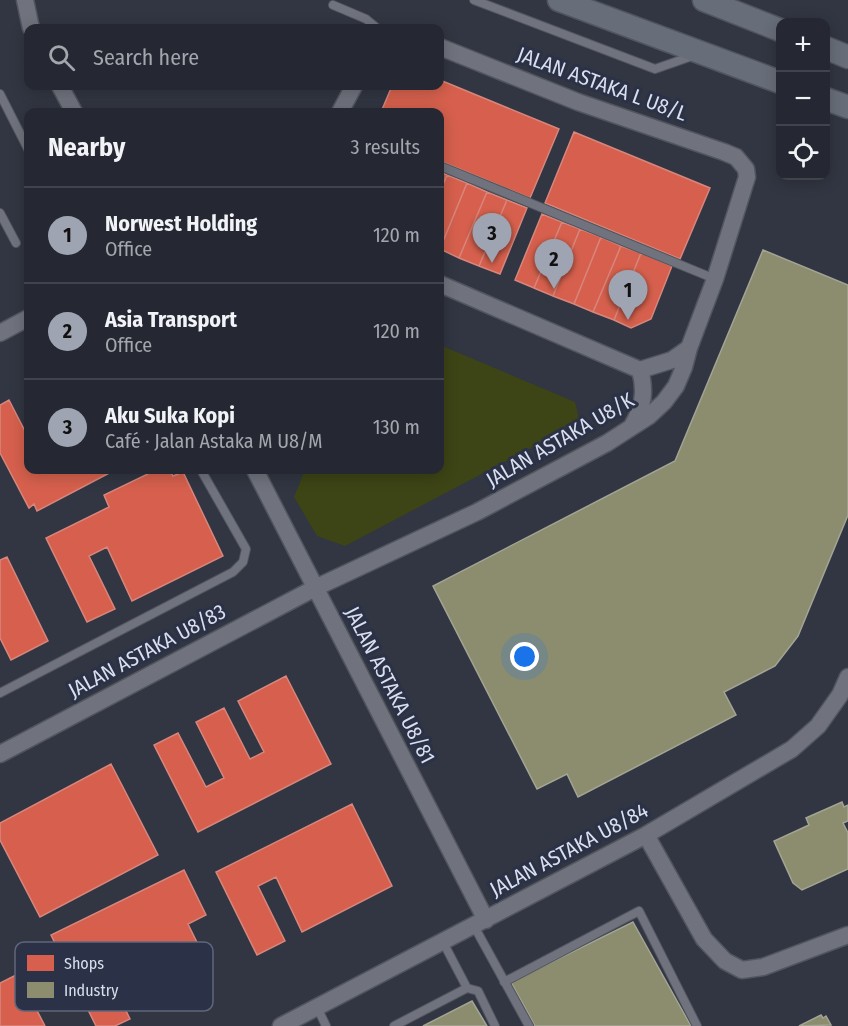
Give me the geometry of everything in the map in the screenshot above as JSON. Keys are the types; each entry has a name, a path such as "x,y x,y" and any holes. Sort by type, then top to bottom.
{"main road":[{"path":"704,0 776,28"},
{"path":"566,2 776,81"},
{"path":"830,50 848,57"},
{"path":"830,101 848,107"}],"street":[{"path":"25,0 30,24"},
{"name":"JALAN ASTAKA L U8/L","path":"444,49 578,102 724,152 736,157 746,169"},
{"path":"62,90 72,108"},
{"path":"342,108 352,90"},
{"name":"JALAN ASTAKA U8/K","path":"315,588 477,512 607,443 649,416 664,402 676,386 684,367 715,279 744,189 746,169"},
{"path":"444,286 640,370 672,360 689,348"},
{"path":"0,333 24,320"},
{"path":"632,427 642,409 643,380 640,370"},
{"name":"JALAN ASTAKA U8/81","path":"257,474 480,923"},
{"name":"JALAN ASTAKA U8/83","path":"0,754 315,588"},
{"name":"JALAN ASTAKA U8/84","path":"290,1024 317,1007 646,835 792,748 818,726 840,695 848,677"},
{"path":"646,835 704,939 725,962 741,970 763,967 848,934"}],"lane":[{"path":"474,0 655,69 701,53"},
{"path":"333,5 366,19 372,24"},
{"path":"0,94 24,141"},
{"path":"444,168 715,279"},
{"path":"0,213 16,243"},
{"path":"0,693 233,572 243,562 246,549 203,474"},
{"path":"504,982 639,911 697,1026"},
{"path":"480,923 504,982 529,1026"},
{"path":"442,942 467,988 478,992 495,1026"},
{"path":"394,1026 467,988"},
{"path":"317,1007 326,1026"}],"green space":[{"path":"444,347 575,402 580,422 345,546 317,536 294,497 303,474 444,474"}],"building: Shops":[{"path":"444,82 559,129 530,198 444,163 444,108 383,108 390,90 444,90"},
{"path":"574,132 710,188 680,259 545,203"},
{"path":"447,175 467,183 444,239 444,182"},
{"path":"467,183 487,192 459,258 444,251 444,239"},
{"path":"487,192 507,200 479,266 459,258"},
{"path":"507,200 527,208 500,274 479,266"},
{"path":"542,214 562,222 534,288 515,280"},
{"path":"562,222 580,229 553,296 534,288"},
{"path":"580,229 601,237 574,304 553,296"},
{"path":"601,237 621,246 593,312 574,304"},
{"path":"621,246 641,253 614,320 593,312"},
{"path":"641,253 672,266 651,319 631,328 614,320"},
{"path":"9,400 24,429 24,474 107,474 37,511 34,504 29,508 0,453 0,405"},
{"path":"148,474 172,474 173,476 184,474 223,556 132,601 107,547 89,556 115,609 87,622 46,538 109,507 104,495"},
{"path":"7,557 48,641 11,660 0,638 0,560"},
{"path":"286,676 331,764 198,832 154,745 178,733 206,787 224,778 196,722 224,708 250,759 264,752 238,701"},
{"path":"111,764 158,855 40,917 0,840 0,823"},
{"path":"352,804 392,886 302,932 276,877 258,886 285,941 257,955 216,872"},
{"path":"184,870 206,915 188,924 197,942 54,942 51,935"},
{"path":"15,976 15,1011 37,1011 45,1026 0,1026 0,983"},
{"path":"89,1011 126,1011 130,1019 115,1026 96,1026"}],"building: Industry":[{"path":"763,250 848,285 848,515 798,636 775,666 724,692 736,715 578,797 567,774 537,789 433,586 675,461"},
{"path":"842,802 844,807 848,805 848,821 843,823 848,833 848,869 802,890 793,883 774,841 809,825 806,818"},
{"path":"633,922 691,1026 535,1026 511,982"},
{"path":"472,1001 487,1026 423,1026"},
{"path":"821,1015 823,1018 826,1016 831,1025 799,1026"}],"place":[{"name":"Aku Suka Kopi","path":"492,263"},
{"name":"Asia Transport","path":"554,289"},
{"name":"Norwest Holding","path":"628,320"}]}
